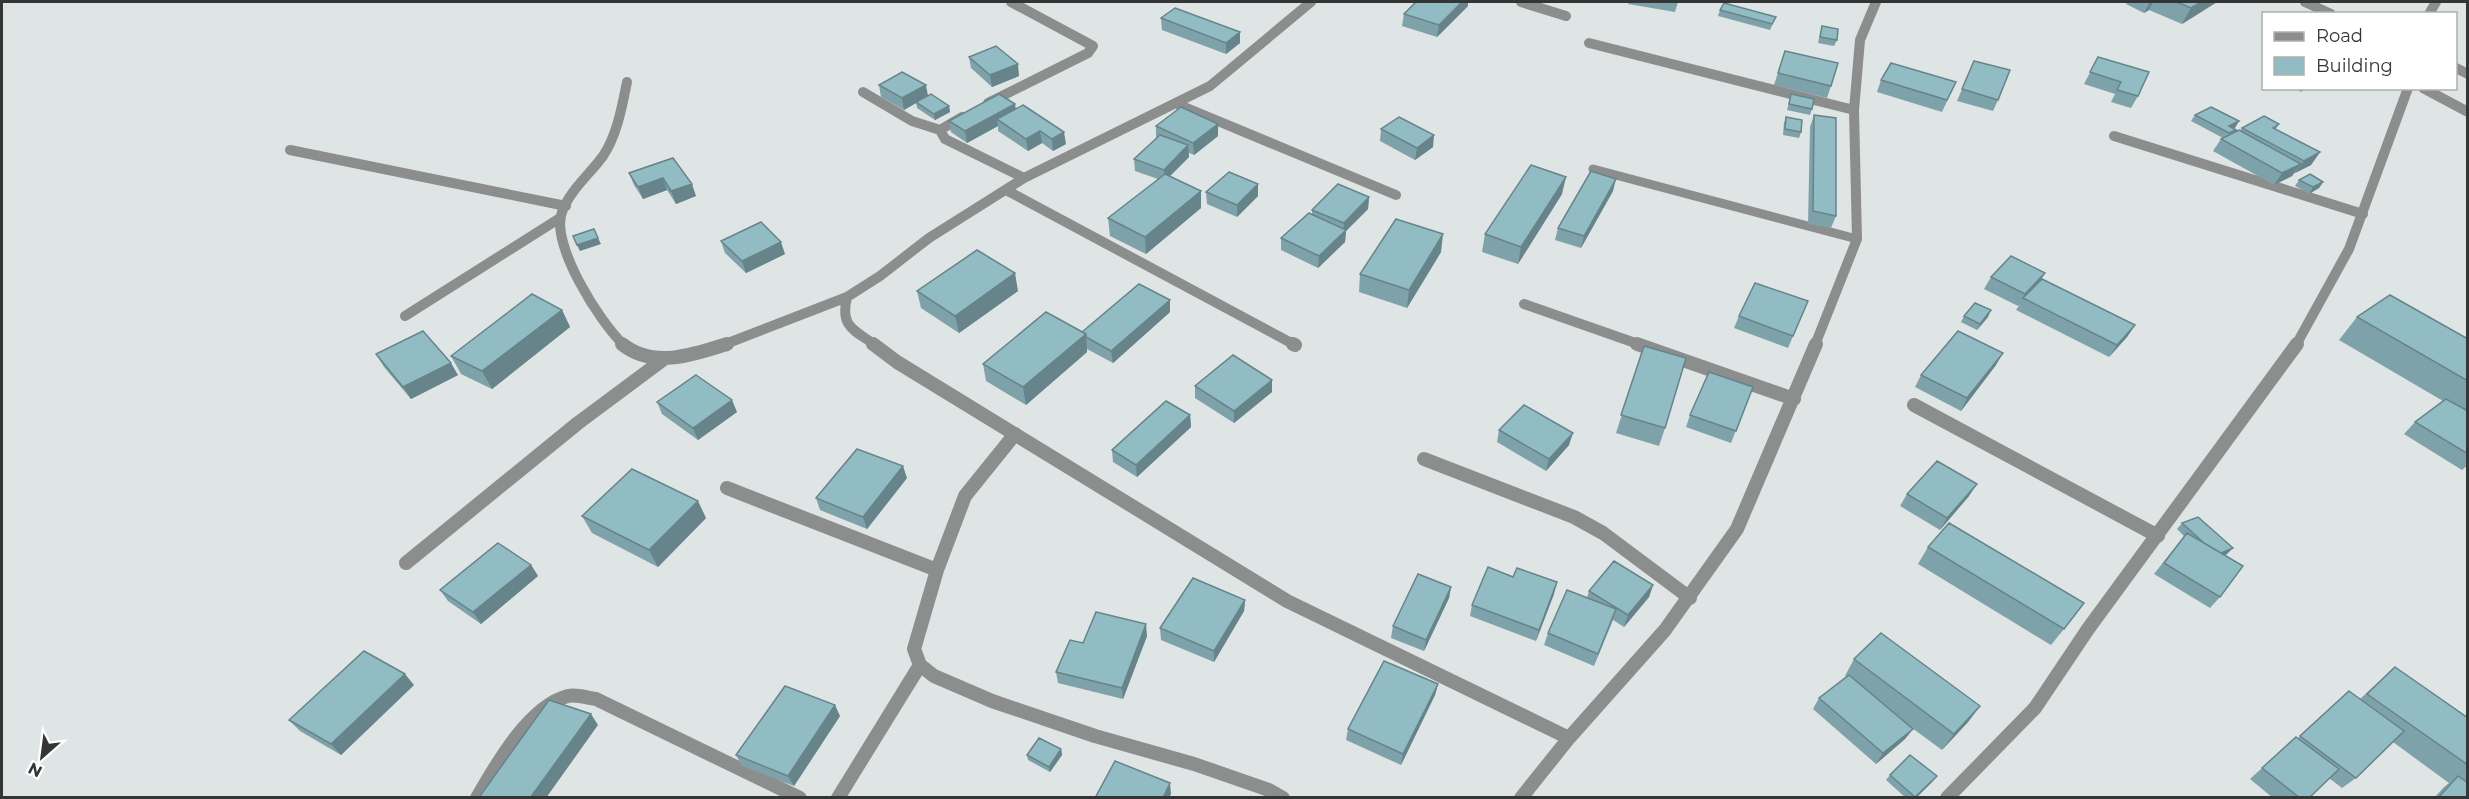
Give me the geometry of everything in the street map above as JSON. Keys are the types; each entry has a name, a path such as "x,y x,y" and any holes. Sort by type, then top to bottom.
{"street":[{"path":"940,130 972,111 1089,53 1093,46 1011,2"},
{"path":"627,82 620,115 607,148 560,218 562,244 586,292 620,344 642,357 664,359 698,353 847,297 880,276 929,238 1024,178 1069,158 1116,132 1177,105 1210,86 1311,2"},
{"path":"1521,2 1566,16"},
{"path":"1521,798 1569,738 1665,630 1737,529 1794,399 1857,239 1854,110 1860,40 1876,2"},
{"path":"2305,2 2327,12"},
{"path":"1588,43 1854,110"},
{"path":"1947,798 2035,708 2088,629 2299,341 2349,249 2364,214 2407,90"},
{"path":"2427,90 2468,112"},
{"path":"863,92 912,121 940,130 945,139 1024,178"},
{"path":"1177,105 1396,195"},
{"path":"2114,136 2364,214"},
{"path":"290,150 566,206"},
{"path":"1006,190 1295,345"},
{"path":"405,316 560,218"},
{"path":"847,297 843,314 849,326 897,363 1287,601 1569,738"},
{"path":"1524,304 1794,399"},
{"path":"406,562 578,423 664,359"},
{"path":"1914,405 2158,536"},
{"path":"1015,434 965,496 937,570 914,649 920,665 934,676 992,701 1095,736 1194,764 1269,790 1283,798"},
{"path":"1424,459 1574,518 1603,533 1690,598"},
{"path":"728,488 937,570"},
{"path":"838,798 920,665"},
{"path":"477,798 492,771 528,724 549,705 571,695 596,699 800,798"}],"lane":[{"path":"1593,169 1857,239"}],"building":[{"path":"1416,2 1462,2 1439,25 1404,14"},
{"path":"2177,2 2201,2 2191,8"},
{"path":"1724,3 1776,17 1772,24 1720,10"},
{"path":"1175,8 1240,32 1226,43 1161,18"},
{"path":"1822,26 1838,29 1837,40 1820,37"},
{"path":"996,46 1018,64 990,75 969,57"},
{"path":"1785,51 1838,63 1831,86 1778,73"},
{"path":"2098,57 2149,72 2138,96 2117,90 2121,82 2090,72"},
{"path":"1974,61 2010,70 1998,100 1962,89"},
{"path":"1891,63 1956,82 1947,100 1881,80"},
{"path":"902,72 926,85 902,98 879,85"},
{"path":"931,94 949,106 934,114 916,102"},
{"path":"999,94 1015,104 965,131 949,121"},
{"path":"1791,94 1814,99 1812,109 1789,104"},
{"path":"1023,105 1064,132 1052,139 1040,131 1026,139 997,119"},
{"path":"1181,107 1218,124 1193,143 1156,126"},
{"path":"2211,107 2239,121 2229,126 2236,130 2229,133 2195,115"},
{"path":"1814,115 1836,118 1836,216 1813,211"},
{"path":"2264,116 2279,124 2273,128 2320,152 2304,161 2242,128"},
{"path":"1399,117 1434,135 1417,148 1381,129"},
{"path":"1786,117 1802,120 1801,132 1785,129"},
{"path":"2239,130 2301,164 2282,173 2221,139"},
{"path":"1160,135 1188,145 1164,170 1134,159"},
{"path":"673,158 692,184 671,191 663,178 638,187 629,173"},
{"path":"1531,165 1566,177 1521,247 1485,234"},
{"path":"1591,171 1616,179 1584,236 1558,228"},
{"path":"1229,172 1258,184 1237,205 1206,192"},
{"path":"1165,174 1201,191 1145,237 1108,218"},
{"path":"2310,174 2323,182 2313,187 2299,180"},
{"path":"1338,184 1369,197 1344,223 1312,210"},
{"path":"1309,213 1346,230 1319,256 1281,238"},
{"path":"1396,219 1443,234 1409,290 1360,274"},
{"path":"761,222 781,242 742,261 721,241"},
{"path":"594,229 598,238 577,245 573,236"},
{"path":"977,250 1015,273 955,316 917,291"},
{"path":"2011,256 2045,273 2025,294 1991,277"},
{"path":"2042,279 2135,325 2117,345 2023,298"},
{"path":"1755,283 1808,301 1793,336 1739,316"},
{"path":"1139,284 1170,300 1111,351 1086,337 1086,334 1082,332"},
{"path":"532,294 562,310 482,371 451,356"},
{"path":"2390,295 2468,339 2468,381 2357,317"},
{"path":"1975,303 1991,310 1980,324 1964,316"},
{"path":"1046,312 1086,334 1023,387 983,364"},
{"path":"423,331 451,363 403,387 376,354"},
{"path":"1958,331 2003,353 1967,398 1921,375"},
{"path":"1644,346 1686,358 1665,428 1621,415"},
{"path":"1233,355 1272,380 1234,411 1195,386"},
{"path":"1709,372 1753,387 1736,431 1690,415"},
{"path":"696,375 732,400 693,428 657,402"},
{"path":"2446,399 2468,411 2468,454 2415,422"},
{"path":"1166,401 1190,415 1136,465 1112,450"},
{"path":"1524,405 1573,433 1549,459 1499,430"},
{"path":"857,449 903,466 863,517 816,498"},
{"path":"1937,461 1977,484 1947,518 1907,494"},
{"path":"632,469 698,501 649,550 582,516"},
{"path":"2198,517 2233,548 2221,553 2204,543 2182,523"},
{"path":"1949,523 2084,603 2064,629 1928,547"},
{"path":"2187,533 2243,566 2220,597 2164,563"},
{"path":"498,543 531,565 473,612 440,590"},
{"path":"1614,561 1653,585 1628,615 1589,591"},
{"path":"1488,567 1513,577 1517,568 1557,582 1539,630 1472,605"},
{"path":"1418,574 1451,587 1426,640 1393,626"},
{"path":"1193,578 1245,600 1214,651 1160,628"},
{"path":"1567,590 1616,609 1598,654 1548,633"},
{"path":"1096,612 1146,624 1122,688 1056,672 1070,640 1083,643"},
{"path":"1881,633 1980,706 1954,734 1854,659"},
{"path":"364,651 405,674 331,744 289,720"},
{"path":"1384,661 1438,684 1403,754 1348,729"},
{"path":"2395,667 2468,718 2468,765 2367,694"},
{"path":"1849,675 1913,729 1883,753 1819,698"},
{"path":"785,686 835,705 788,776 736,755"},
{"path":"2349,691 2404,731 2356,778 2300,736"},
{"path":"549,700 591,714 530,798 483,798 480,796"},
{"path":"2296,737 2339,769 2309,798 2300,798 2262,768"},
{"path":"1039,738 1061,749 1049,767 1027,755"},
{"path":"1910,755 1937,776 1915,797 1890,775"},
{"path":"1115,761 1170,783 1163,798 1095,798"},
{"path":"2458,776 2468,783 2468,798 2438,798"}]}
